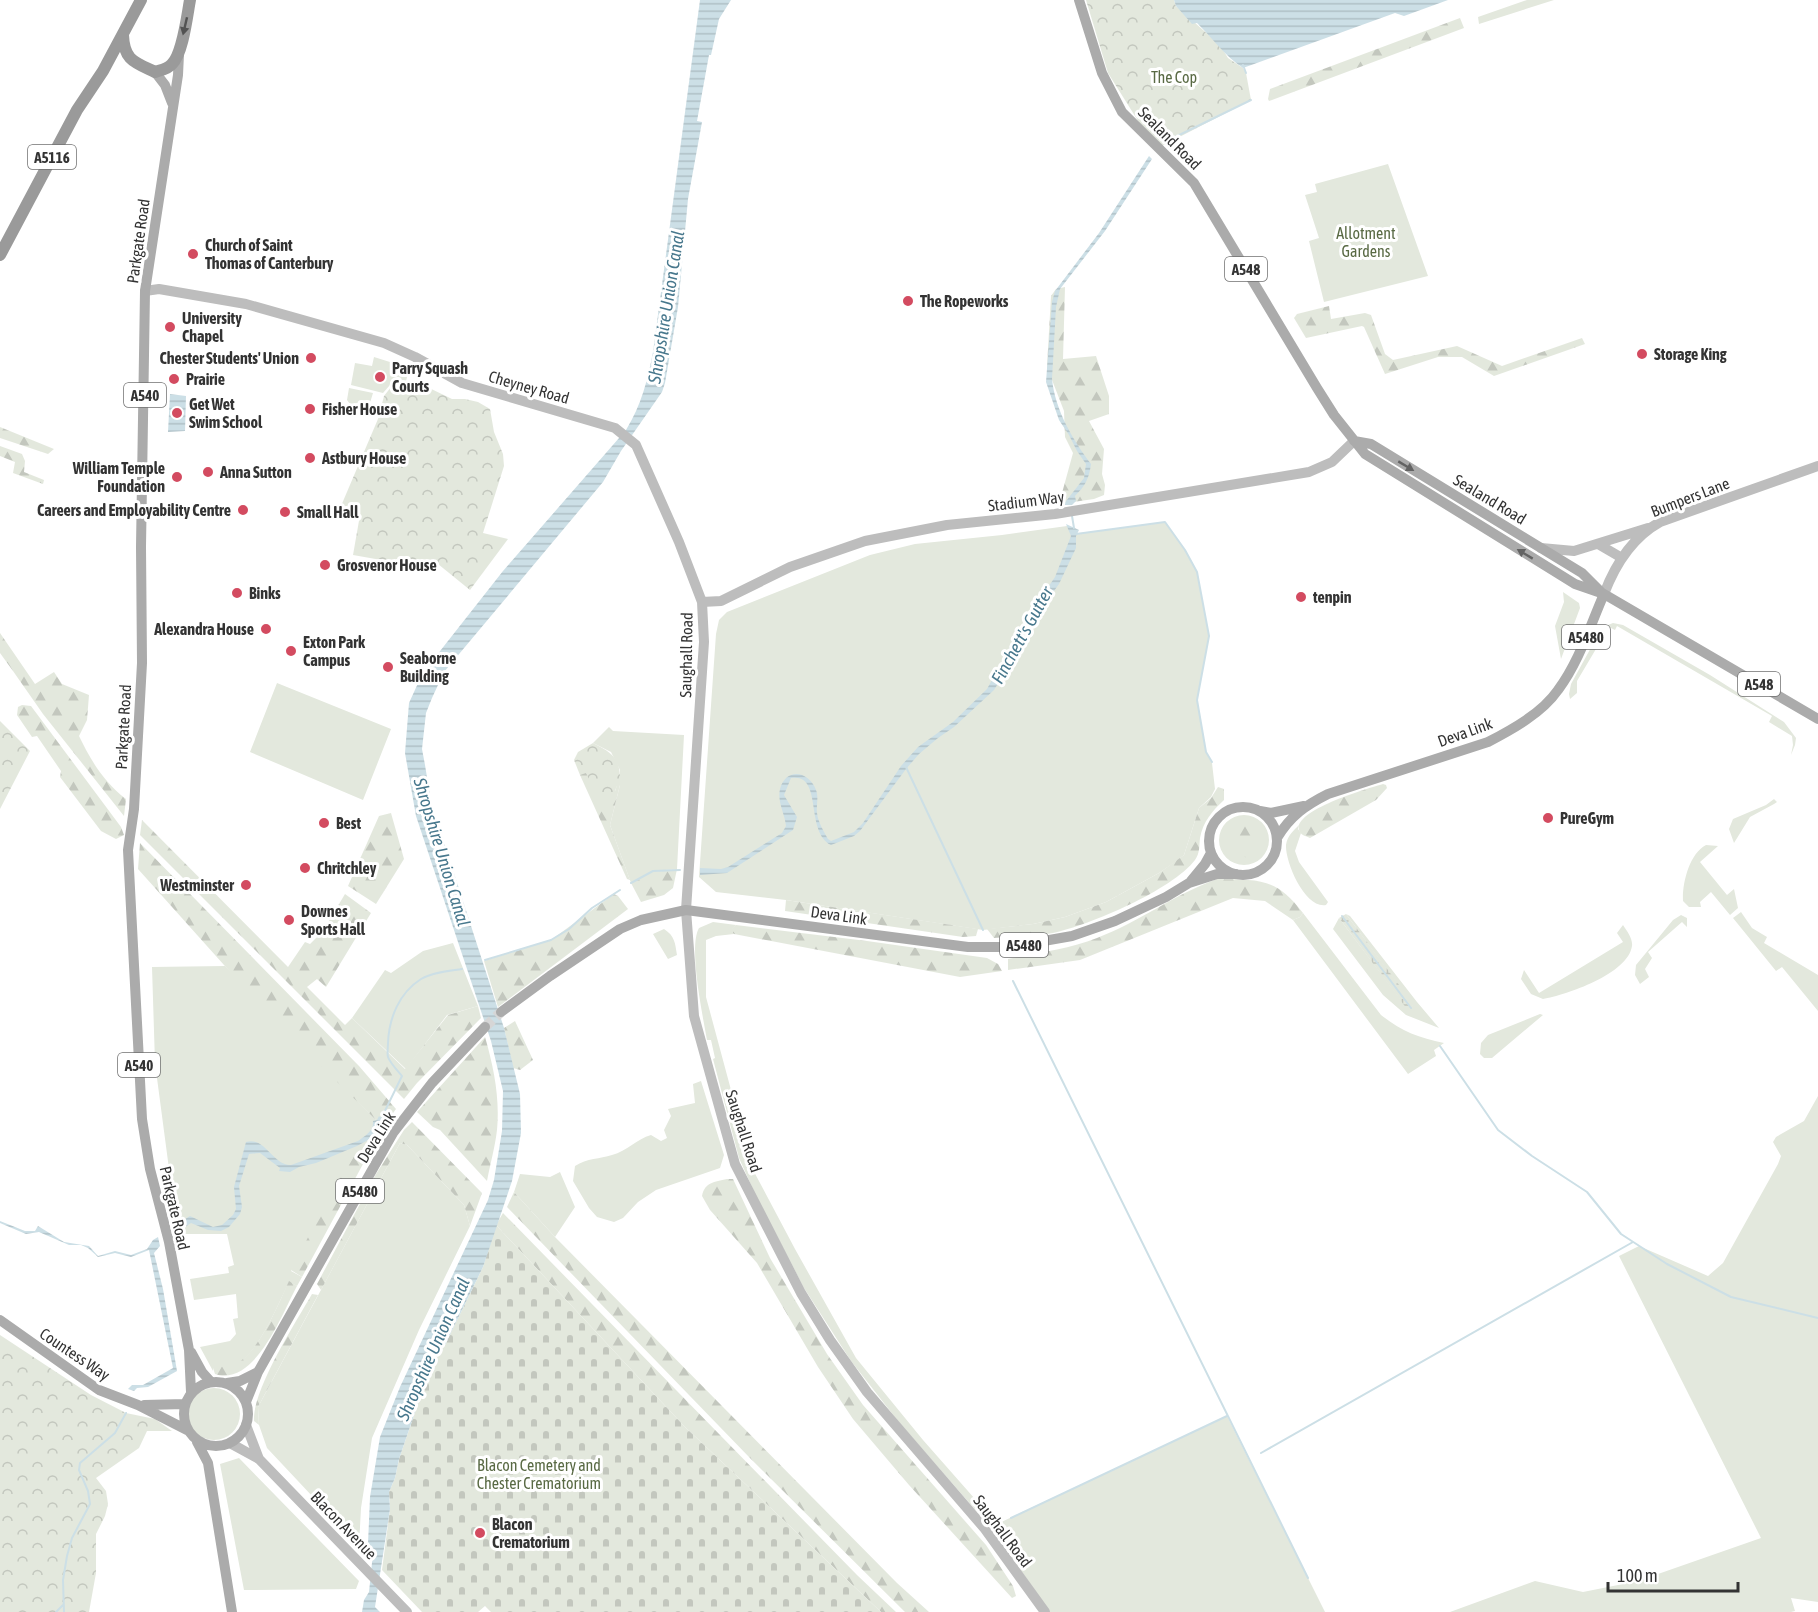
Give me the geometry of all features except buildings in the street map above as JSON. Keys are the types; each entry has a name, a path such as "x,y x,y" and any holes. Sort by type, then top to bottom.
{"highway":[{"name":"A5116","path":"2,249 77,110 103,71 141,0"},
{"path":"123,34 123,47 131,60 155,72 170,67 175,62 179,51 190,0"},
{"path":"103,71 131,60"}],"main road":[{"name":"Sealand Road","path":"1079,0 1102,73 1122,112 1194,183 1334,416 1365,454 1575,584 1604,594 1818,719"},
{"name":"Parkgate Road","path":"179,51 178,75 172,103 146,291 141,547 142,663 134,809 128,850 142,1119 150,1169 169,1242 189,1350 191,1392"},
{"path":"155,72 165,85 172,103"},
{"name":"Sealand Road","path":"1354,441 1371,444 1582,573 1604,594"},
{"name":"Deva Link","path":"1257,810 1271,813 1305,806 1328,794 1488,742 1510,730 1557,693 1574,664 1604,594"},
{"name":"Deva Link","path":"1277,838 1284,826 1305,806"},
{"name":"A5480","path":"1211,854 1209,837 1215,821 1221,815 1239,807 1257,810"},
{"path":"1257,810 1271,821 1277,838"},
{"name":"A5480","path":"1236,874 1252,874 1269,864 1275,854 1277,838"},
{"path":"1211,854 1221,867 1236,874"},
{"name":"Deva Link","path":"1189,883 1206,864 1211,854"},
{"name":"Deva Link","path":"501,1012 620,929 641,920 686,910 968,948 1010,948 1072,936 1115,921 1166,897 1189,883 1217,874 1236,874"},
{"name":"Deva Link","path":"246,1402 258,1372 393,1133 432,1083 485,1027"},
{"name":"Countess Way","path":"0,1320 99,1390 138,1405 187,1430"},
{"name":"Parkgate Road","path":"189,1350 202,1372 212,1382"},
{"path":"191,1392 197,1387 212,1382 240,1381 258,1372"},
{"path":"197,1442 216,1446 230,1443 243,1432 248,1413 246,1402 235,1388 227,1383"},
{"name":"A540","path":"185,1404 191,1392"},
{"path":"185,1404 184,1421 187,1430 197,1442 208,1463 232,1612"},
{"name":"Countess Way","path":"138,1405 185,1404"},
{"path":"208,1463 216,1446"}],"street":[{"name":"Cheyney Road","path":"146,291 159,289 235,302 384,343 462,383 615,428 636,445 679,542 702,602"},
{"name":"Stadium Way","path":"702,602 721,601 790,567 865,541 947,525 1055,514 1309,472 1332,462 1354,441"},
{"name":"Bumpers Lane","path":"1604,594 1612,572 1629,547 1651,527 1818,466"},
{"path":"1541,548 1574,551 1651,527"},
{"path":"1598,544 1622,558"},
{"name":"Saughall Road","path":"702,602 704,642 686,910 694,1016 735,1164 801,1293 830,1340 867,1392 985,1529 1045,1612"},
{"name":"Blacon Avenue","path":"246,1425 259,1459"},
{"name":"Blacon Avenue","path":"230,1443 259,1459 407,1612"}],"green space":[{"name":"The Cop","path":"1086,0 1174,0 1176,6 1220,45 1228,58 1243,68 1251,100 1162,146 1140,124 1108,73"},
{"path":"1527,0 1554,0 1479,24 1478,17"},
{"path":"1460,18 1464,28 1269,101 1268,99 1270,89"},
{"name":"Allotment Gardens","path":"1388,164 1428,276 1324,302 1309,241 1319,238 1305,195 1317,192 1315,184"},
{"path":"1065,287 1063,359 1096,356 1109,396 1109,414 1089,421 1104,449 1102,474 1105,485 1104,495 1094,499 1059,504 1073,453 1065,437 1064,411 1047,367 1051,296 1056,289"},
{"path":"1329,306 1331,319 1365,313 1371,315 1385,354 1393,360 1457,346 1502,366 1582,338 1585,344 1494,376 1462,357 1438,357 1385,374 1362,326 1306,338 1294,318 1297,314"},
{"name":"Parry Squash Courts","path":"374,357 409,368 405,386 390,385 383,393 351,385 355,363 372,366"},
{"path":"421,384 452,399 478,402 490,409 494,432 503,454 504,466 483,533 508,539 470,590 438,564 432,569 353,555 360,515 341,506 378,419 384,396 391,387 414,392"},
{"path":"349,388 373,393 366,416 358,415 347,400"},
{"path":"0,427 54,449 48,454 0,438"},
{"path":"0,446 22,454 25,461 24,472 44,480 43,484 13,473 15,462 0,456"},
{"path":"1165,522 1197,572 1209,636 1197,700 1206,752 1212,763 1215,789 1211,797 1199,808 1184,855 1175,862 1106,902 1065,917 1033,924 983,930 786,900 716,892 699,877 716,634 719,620 727,612 870,555 915,544 1067,526 1075,534"},
{"path":"1563,592 1579,603 1580,608 1561,659 1555,626 1564,602"},
{"path":"1613,623 1623,625 1710,675 1784,722 1796,738 1791,755 1792,736 1769,722 1772,716 1617,626 1615,630 1609,627 1577,681 1577,693 1570,699 1571,684 1599,633 1603,627"},
{"path":"0,633 35,684 54,672 62,684 89,695 87,720 79,736 99,771 126,799 124,816 43,714 0,653"},
{"path":"277,683 391,729 363,800 250,752"},
{"path":"31,706 121,827 124,835 116,839 101,831 60,777 61,771 37,736 32,737 17,715 18,707"},
{"path":"0,721 30,751 0,809"},
{"path":"609,727 613,731 684,735 677,869 653,871 631,883 610,825 620,785 620,770 611,752 593,743"},
{"path":"593,743 615,759 619,769 620,785 617,786 610,802 603,807 586,773 580,775 574,760 578,752"},
{"path":"581,773 586,773 615,791 617,785 620,785 610,825 630,880 627,879"},
{"path":"1383,784 1387,788 1376,800 1310,838 1300,832 1300,822 1319,808"},
{"path":"1218,787 1224,789 1224,800 1203,827 1197,857 1168,883 1129,905 1069,929 1038,935 994,938 987,929 1033,924 1065,917 1106,902 1159,873 1184,855 1199,808 1211,798"},
{"path":"1774,799 1777,802 1750,817 1734,843 1729,829 1733,819 1766,805"},
{"path":"391,813 404,859 376,904 348,886 379,816"},
{"path":"1244,815 1262,822 1269,840 1262,858 1244,865 1226,858 1219,840 1226,822"},
{"path":"142,820 288,967 305,942 310,944 323,931 345,894 371,913 326,987 317,979 307,987 345,1025 352,1018 405,1069 448,1015 478,1006 481,1018 404,1099 140,835"},
{"path":"1248,821 1254,822 1261,829 1252,841 1254,856 1246,857 1234,851 1240,837 1238,825"},
{"path":"1299,825 1298,829 1301,833 1295,851 1299,862 1328,902 1326,905 1311,900 1304,892 1289,862 1286,845 1291,834"},
{"path":"140,843 359,1066 396,1109 383,1127 302,1277 291,1270 329,1197 376,1120 266,1012 138,869"},
{"path":"1706,845 1718,846 1700,862 1727,895 1734,889 1738,908 1730,915 1711,892 1700,902 1701,907 1689,907 1683,901 1684,886 1691,862 1700,849"},
{"path":"677,869 673,888 664,895 641,902 631,883 653,871"},
{"path":"1217,879 1266,883 1284,893 1303,913 1293,920 1265,901 1233,898 1080,960 1008,970 1008,959 1064,948 1097,938 1186,892"},
{"path":"614,894 628,909 498,1007 484,961 551,940"},
{"path":"786,900 978,929 976,936 963,937 785,911"},
{"path":"1741,912 1752,928 1767,937 1764,943 1818,975 1818,1011 1782,967 1776,971 1733,918"},
{"path":"1303,913 1381,1015 1411,1033 1444,1043 1434,1050 1436,1056 1408,1074 1293,920"},
{"path":"1346,914 1350,916 1439,1028 1406,1015 1383,995 1333,929 1339,918 1407,1008 1413,1005"},
{"path":"1346,914 1414,1005 1407,1009 1339,918"},
{"path":"1681,915 1687,918 1687,927 1682,922 1648,952 1652,958 1645,969 1649,977 1640,984 1635,975 1636,965 1673,920"},
{"path":"713,922 736,925 731,930 734,934 716,936 706,940 706,997 752,1168 856,1358 923,1440 997,1524 1227,1416 1325,1612 1050,1612 992,1529 898,1421 851,1361 804,1288 756,1196 739,1158 713,1059 715,1058 711,1040 707,1040 700,999 696,966 696,937 699,928"},
{"path":"736,925 987,958 998,964 1002,971 960,977 734,934 730,930"},
{"path":"1623,925 1632,943 1628,956 1620,966 1595,981 1566,993 1543,999 1531,994 1521,979 1524,970 1539,993 1623,942 1617,933"},
{"path":"664,929 675,943 677,955 668,959 653,934"},
{"path":"453,943 478,1006 447,1015 406,1069 352,1018 385,970 391,973 423,951"},
{"path":"225,966 376,1120 291,1271 302,1277 297,1286 289,1282 266,1329 250,1352 232,1367 213,1368 213,1371 200,1347 230,1341 236,1334 233,1319 238,1318 236,1294 194,1300 190,1279 229,1273 228,1267 234,1265 227,1234 183,1234 171,1184 155,1063 152,967"},
{"path":"1540,1014 1543,1015 1492,1058 1484,1058 1480,1054 1481,1043 1488,1035"},
{"path":"515,1021 533,1060 520,1070 513,1068 504,1028"},
{"path":"485,1037 494,1072 498,1107 496,1136 487,1181 440,1130 433,1127 417,1112"},
{"path":"701,1081 724,1155 720,1168 656,1190 638,1202 623,1218 614,1222 597,1217 573,1181 575,1166 584,1161 617,1153 651,1135 661,1141 667,1138 664,1130 671,1116 668,1109 695,1103 693,1084"},
{"path":"1818,1096 1818,1602 1791,1598 1795,1611 1791,1612 1450,1612 1535,1581 1583,1592 1638,1581 1761,1538 1619,1256 1639,1246 1708,1276 1723,1263 1778,1164 1781,1156 1773,1142 1776,1137 1804,1121"},
{"path":"412,1122 482,1193 470,1226 464,1205 407,1145 400,1143 321,1290 317,1284 376,1174 404,1130"},
{"path":"400,1143 407,1145 464,1205 470,1226 419,1330 372,1438 361,1508 359,1546 267,1448 259,1425 258,1407"},
{"path":"560,1172 575,1207 555,1237 514,1192 520,1174 550,1177"},
{"path":"733,1179 770,1258 827,1354 863,1405 986,1545 1013,1586 1016,1596 1012,1598 909,1485 853,1419 818,1367 757,1263 710,1210 702,1196 708,1185"},
{"path":"514,1192 555,1237 897,1583 929,1612 905,1612 749,1457 507,1207"},
{"path":"503,1213 857,1575 896,1612 881,1612 685,1427 496,1225"},
{"name":"Blacon Cemetery and Chester Crematorium","path":"496,1225 685,1427 881,1612 491,1612 485,1606 478,1612 422,1612 382,1570 390,1509 389,1492 423,1389 435,1368 433,1361 440,1347 445,1345 483,1267"},
{"path":"289,1281 297,1286 275,1330 255,1359 243,1370 229,1375 215,1374 213,1368 217,1365 229,1367 251,1351 270,1322"},
{"path":"312,1294 318,1295 258,1407 259,1425 254,1421 260,1392 276,1356"},
{"path":"0,1335 91,1395 126,1413 155,1419 172,1431 147,1431 139,1448 96,1478 106,1491 108,1504 96,1534 96,1573 89,1612 0,1612"},
{"path":"214,1388 224,1390 232,1396 238,1404 240,1414 238,1424 232,1432 224,1438 214,1440 204,1438 196,1432 190,1424 188,1414 190,1404 196,1396 204,1390"},
{"path":"239,1458 359,1581 356,1589 244,1590 220,1464"}],"water":[{"name":"Shropshire Union Canal","path":"700,0 731,0 719,19 711,55 709,55 697,121 702,122 688,199 678,307 662,392 621,451 603,482 444,672 426,713 422,749 431,802 504,1028 520,1094 521,1133 512,1181 483,1267 445,1345 440,1347 433,1361 435,1368 423,1389 389,1492 390,1509 375,1607 380,1612 362,1612 364,1600 369,1592 373,1553 368,1544 370,1497 380,1437 400,1387 488,1200 494,1180 502,1131 503,1091 491,1041 416,816 405,753 409,703 419,681 433,660 503,571 626,430 640,402 653,352"},
{"path":"1174,0 1448,0 1404,16 1395,13 1243,68 1225,53 1197,23 1192,24 1176,6"},
{"path":"1149,156 1152,159 1105,231 1060,289 1056,307 1052,379 1054,391 1066,424 1091,464 1086,482 1075,496 1076,501 1072,505 1063,505 1084,478 1086,464 1059,420 1046,382 1052,302 1055,291 1099,233"},
{"name":"Get Wet Swim School","path":"170,394 186,396 185,431 168,432"},
{"path":"1066,524 1079,530 1076,536 1076,548 1059,584 1024,633 994,690 954,727 919,754 860,831 854,836 831,845 823,838 818,828 807,784 801,779 791,778 784,795 797,817 793,830 727,873 700,875 700,868 728,867 782,833 786,826 780,789 787,777 792,775 803,776 813,784 817,793 817,810 821,827 828,839 831,841 854,832 863,823 901,766 918,747 953,722 987,689 1019,630 1055,577 1071,536"},
{"path":"379,1116 384,1121 370,1139 290,1172 279,1171 280,1168 260,1153 249,1154 239,1186 242,1207 240,1214 229,1227 221,1231 208,1230 191,1223 178,1232 177,1224 190,1216 213,1227 222,1225 233,1215 236,1209 234,1187 246,1142 259,1143 279,1161 291,1165 358,1141 368,1133 373,1121"},
{"path":"0,1221 25,1231 35,1231 38,1226 64,1242 89,1246 98,1256 115,1251 131,1255 147,1249 158,1237 160,1246 154,1253 163,1289 177,1371 148,1387 137,1388 134,1391 128,1389 132,1385 143,1385 173,1368 149,1250 131,1257 115,1253 98,1257 81,1245 69,1245 39,1232 26,1234"}],"waterway":[{"name":"Finchett's Gutter","path":"1243,65 1246,73"},
{"name":"Finchett's Gutter","path":"1167,141 1251,100"},
{"name":"Finchett's Gutter","path":"1072,516 1074,528"},
{"path":"1076,534 1165,522 1185,550 1197,572 1209,636 1197,700 1206,752 1212,762"},
{"path":"906,767 983,930"},
{"name":"Finchett's Gutter","path":"631,883 653,871 680,870"},
{"name":"Finchett's Gutter","path":"485,960 551,940 569,929 592,908 620,890"},
{"path":"1342,916 1411,1008"},
{"name":"Finchett's Gutter","path":"380,1121 402,1076 388,1057 390,1024 401,999 421,979 436,973 462,969"},
{"path":"1013,981 1308,1578"},
{"path":"1440,1046 1498,1130 1532,1156 1587,1192 1621,1234 1667,1264 1731,1297 1818,1318"},
{"path":"1261,1453 1633,1242"},
{"path":"64,1612 63,1580 67,1556 72,1538 90,1504 88,1491 79,1470 80,1463 115,1433 126,1413"},
{"path":"1011,1518 1227,1416"},
{"path":"56,1612 63,1605"}],"tunnel":[{"path":"485,1027 501,1012"}],"place":[{"name":"Church of Saint Thomas of Canterbury","path":"193,254"},
{"name":"The Ropeworks","path":"908,301"},
{"name":"University Chapel","path":"170,327"},
{"name":"Storage King","path":"1642,354"},
{"name":"Chester Students' Union","path":"311,358"},
{"name":"Parry Squash Courts","path":"380,377"},
{"name":"Prairie","path":"174,379"},
{"name":"Fisher House","path":"310,409"},
{"name":"Get Wet Swim School","path":"177,413"},
{"name":"Astbury House","path":"310,458"},
{"name":"Anna Sutton","path":"208,472"},
{"name":"William Temple Foundation","path":"177,477"},
{"name":"Careers and Employability Centre","path":"243,510"},
{"name":"Small Hall","path":"285,512"},
{"name":"Grosvenor House","path":"325,565"},
{"name":"Binks","path":"237,593"},
{"name":"tenpin","path":"1301,597"},
{"name":"Alexandra House","path":"266,629"},
{"name":"Exton Park Campus","path":"291,651"},
{"name":"Seaborne Building","path":"388,667"},
{"name":"PureGym","path":"1548,818"},
{"name":"Best","path":"324,823"},
{"name":"Chritchley","path":"305,868"},
{"name":"Westminster","path":"246,885"},
{"name":"Downes Sports Hall","path":"289,920"},
{"name":"Blacon Crematorium","path":"480,1533"}]}
